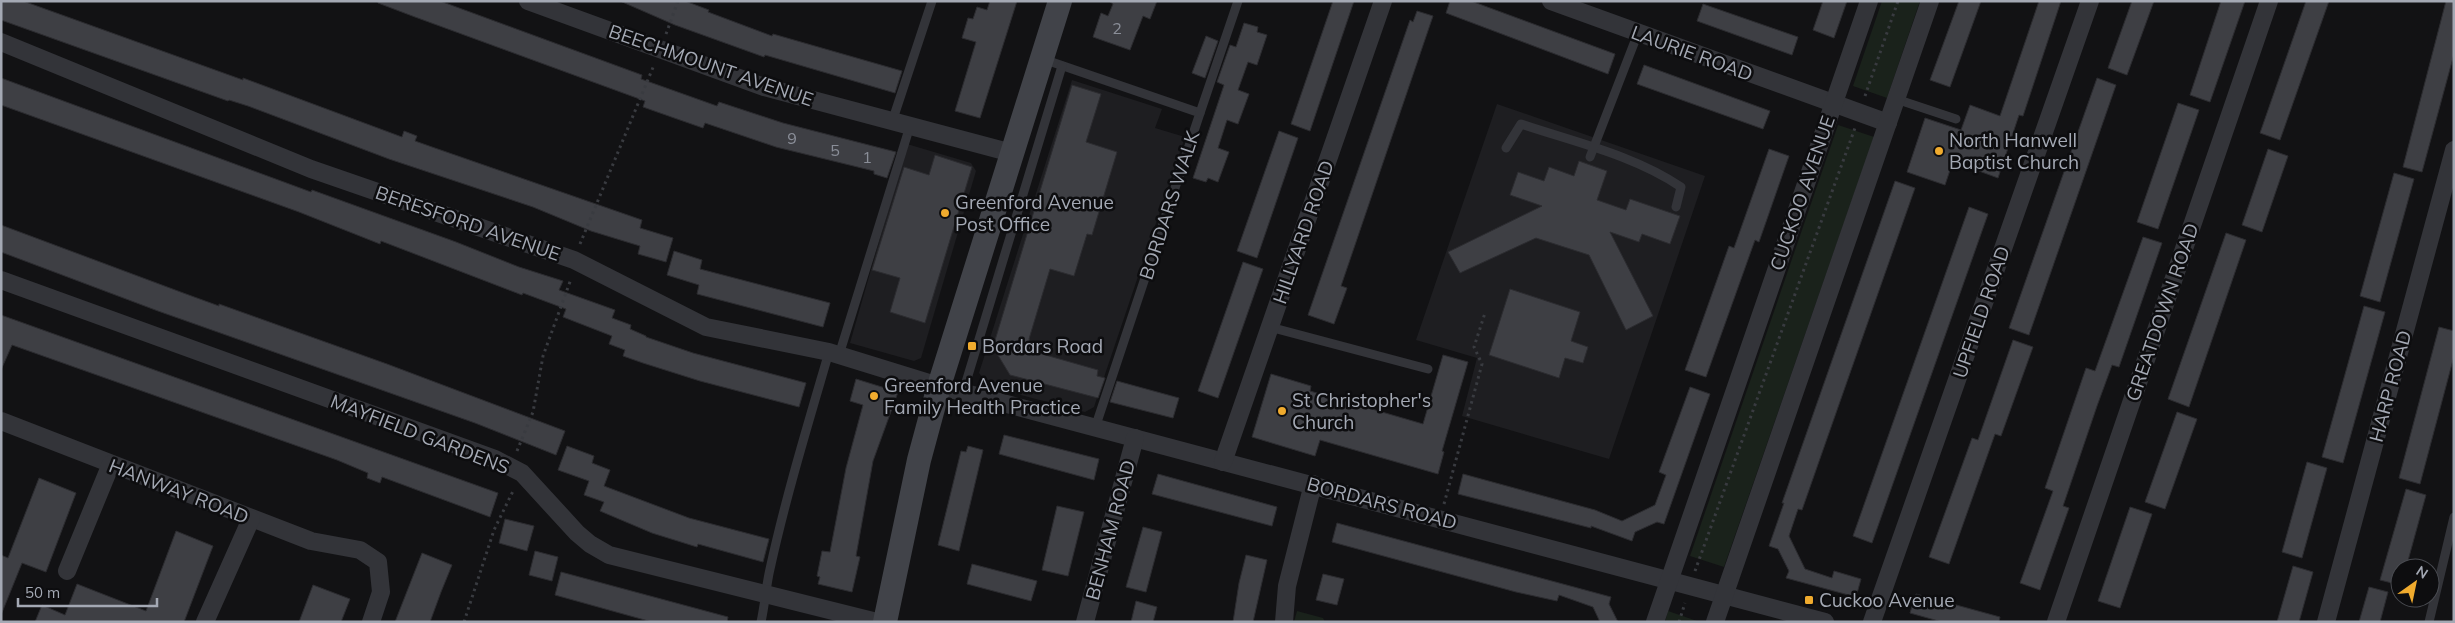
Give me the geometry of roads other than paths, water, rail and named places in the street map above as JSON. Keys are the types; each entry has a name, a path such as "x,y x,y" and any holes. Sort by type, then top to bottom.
{"street":[{"name":"BEECHMOUNT AVENUE","path":"528,1 764,87 1012,153"},
{"path":"885,622 919,460 939,386 1012,153 1051,62 1060,1"},
{"name":"HILLYARD ROAD","path":"1223,462 1383,1"},
{"name":"LAURIE ROAD","path":"1551,1 1833,104"},
{"name":"CUCKOO AVENUE","path":"1655,622 1869,1"},
{"path":"1715,622 1930,1"},
{"name":"UPFIELD ROAD","path":"1872,622 2090,1"},
{"name":"GREATDOWN ROAD","path":"2056,622 2269,1"},
{"name":"BERESFORD AVENUE","path":"1,42 310,169 574,260 706,327 834,354 939,386"},
{"name":"CUCKOO AVENUE","path":"1833,104 1888,123"},
{"name":"HARP ROAD","path":"2326,622 2454,150"},
{"name":"MAYFIELD GARDENS","path":"1,280 495,459 522,473 577,533 609,555 877,622"},
{"name":"BORDARS ROAD","path":"939,386 1223,462 1313,484 1825,622"},
{"name":"HANWAY ROAD","path":"1,421 311,542 360,550 378,562 381,592 372,622"},
{"name":"BENHAM ROAD","path":"1085,622 1135,438"},
{"path":"67,571 110,464"},
{"path":"1284,622 1287,586 1313,484"},
{"path":"206,622 251,519"}],"lane":[{"path":"892,122 932,1"},
{"path":"1200,113 1238,1"},
{"path":"1592,153 1638,33"},
{"path":"963,392 1051,62"},
{"name":"BORDARS WALK","path":"1051,62 1200,113 1095,428"},
{"path":"1896,99 1956,119"},
{"path":"1506,148 1521,124 1592,153 1658,171 1681,186 1676,207"},
{"path":"761,622 767,596 768,578 783,513 910,126"},
{"path":"1270,327 1428,369"},
{"path":"2429,622 2454,517"}],"place":[{"name":"North Hanwell Baptist Church","path":"1939,151"},
{"name":"Greenford Avenue Post Office","path":"945,213"},
{"name":"Bordars Road","path":"972,346"},
{"name":"Greenford Avenue Family Health Practice","path":"874,396"},
{"name":"St Christopher's Church","path":"1282,411"},
{"name":"Cuckoo Avenue","path":"1809,600"}]}
